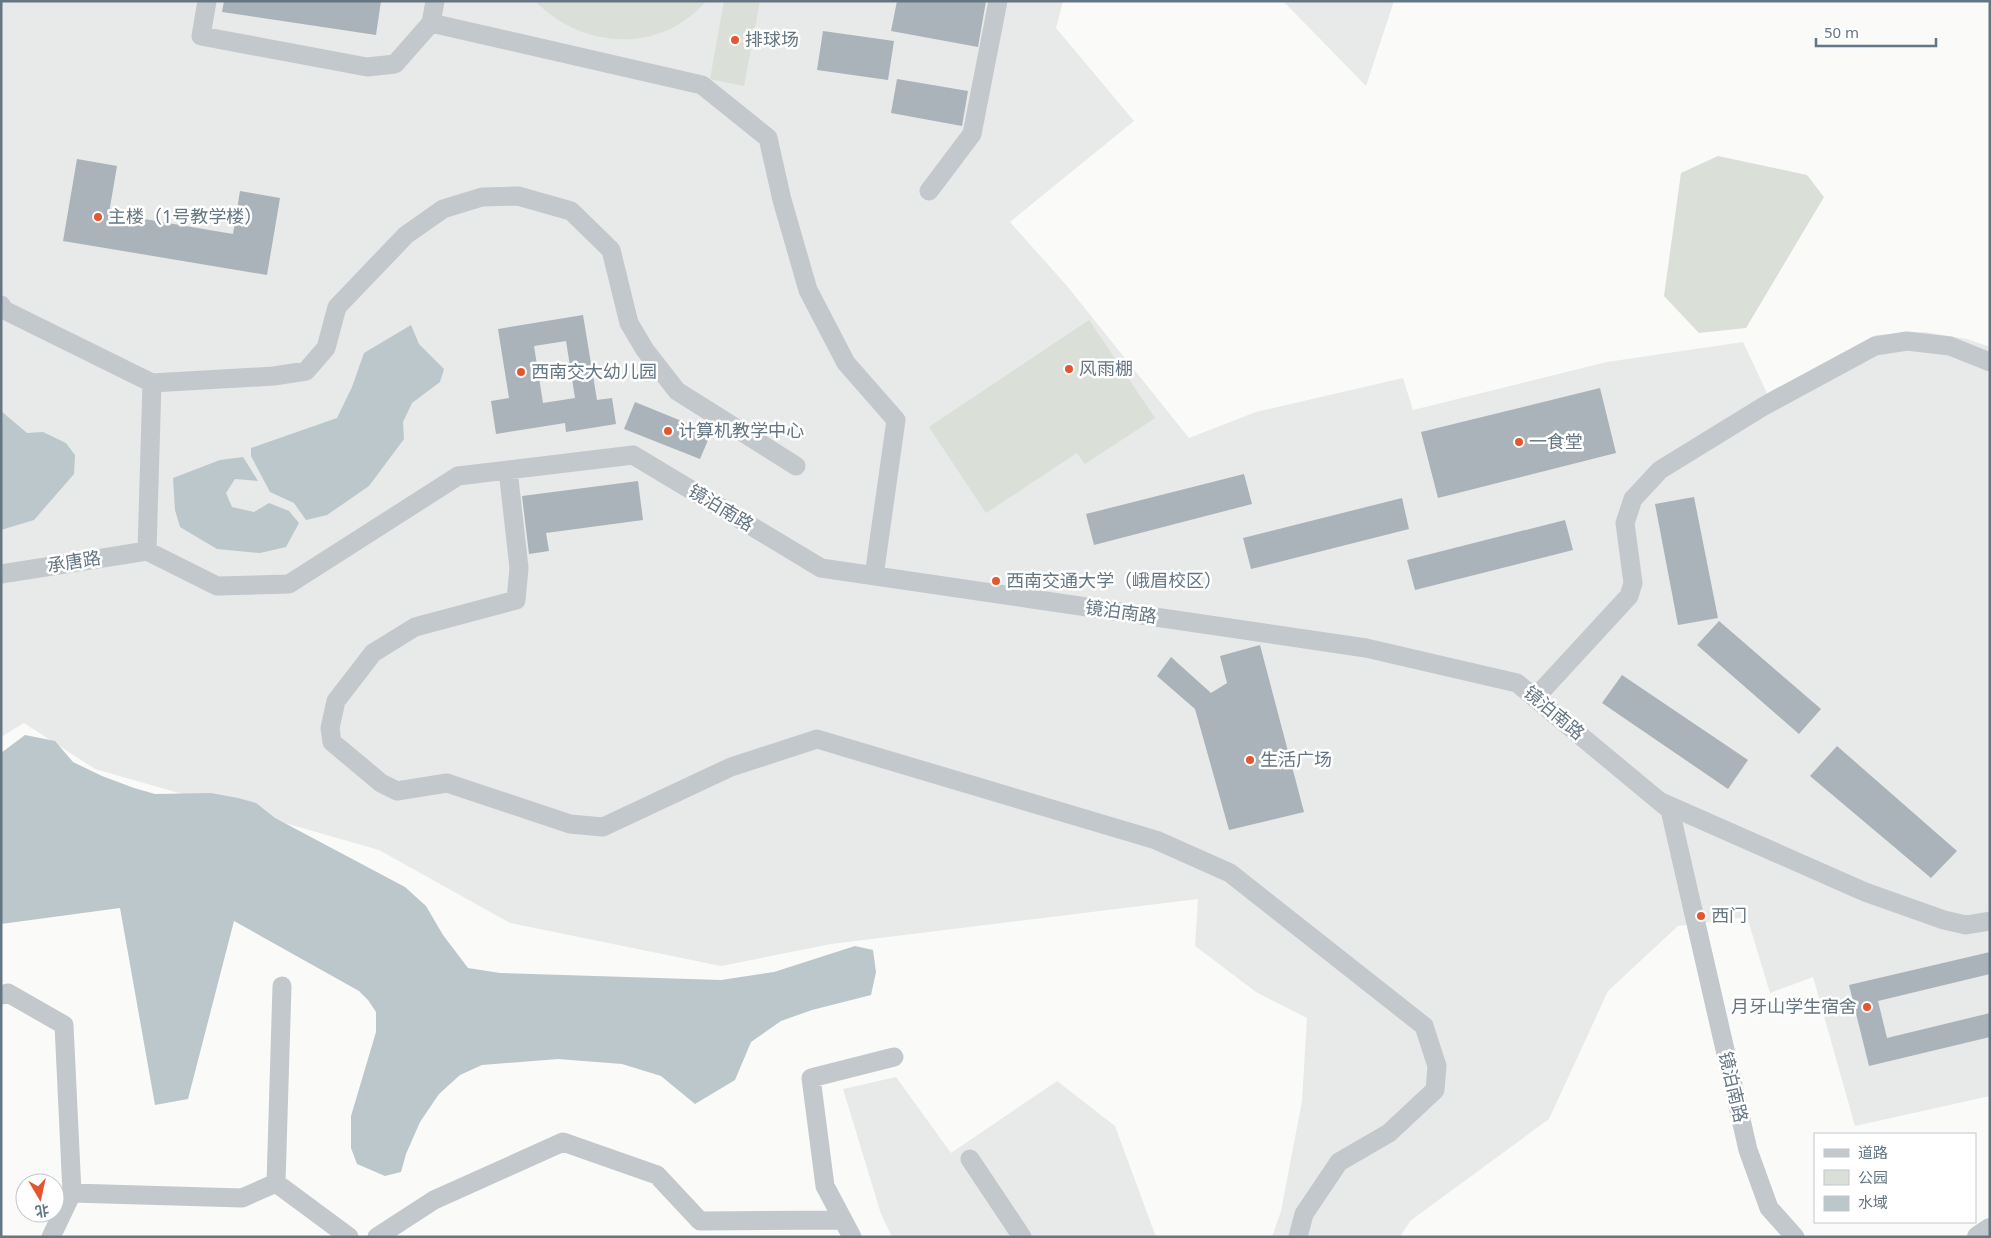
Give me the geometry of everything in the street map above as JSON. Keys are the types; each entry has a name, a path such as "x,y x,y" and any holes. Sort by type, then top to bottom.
{"street":[{"path":"207,1 202,36 367,67 395,64 432,23 435,1"},
{"path":"929,191 972,134 998,1"},
{"path":"432,23 702,85 768,138 782,200 808,290 846,363 896,420 874,576"},
{"path":"1,305 4,310 152,383 274,376 306,371 326,348 337,307 406,235 443,209 482,197 518,196 571,211 611,250 630,323 646,350 677,392 796,466"},
{"path":"1535,698 1629,596 1633,583 1624,523 1633,499 1660,470 1764,406 1875,346 1907,341 1950,346 1990,362"},
{"path":"147,551 152,383"},
{"name":"镜泊南路","path":"147,551 217,586 288,584 458,476 633,455 820,568 1366,648 1518,683 1670,810 1748,1150 1769,1208 1795,1237"},
{"path":"508,470 518,568 516,600 416,627 373,653 336,701 330,728 332,742 381,783 398,791 447,783 570,824 602,828 731,766 817,739 1156,840 1230,873 1424,1026 1437,1066 1435,1090 1389,1133 1339,1162 1304,1214 1298,1237"},
{"name":"承唐路","path":"1,574 147,551"},
{"path":"1660,802 1874,895 1944,920 1966,925 1990,921"},
{"path":"276,1183 282,986"},
{"path":"1,995 8,993 64,1025 72,1193 51,1237"},
{"path":"848,1229 825,1186 811,1078 894,1057"},
{"path":"377,1237 434,1200 563,1142 657,1175 700,1221 848,1229"},
{"path":"970,1159 1022,1237"},
{"path":"72,1193 242,1198 276,1183"},
{"path":"276,1183 349,1237"},
{"path":"1978,1237 1990,1229"}],"shaded area":[{"name":"西南交通大学（峨眉校区）","path":"1,1 1063,1 1056,28 1134,121 1010,222 1067,286 1189,438 1256,412 1403,378 1413,410 1607,362 1743,342 1767,393 1876,335 1925,332 1967,339 1990,347 1990,1096 1855,1126 1813,977 1770,993 1747,917 1678,926 1608,991 1549,1119 1410,1221 1400,1237 1272,1237 1281,1211 1302,1101 1307,1018 1256,992 1195,946 1198,899 831,944 721,966 510,923 379,850 95,769 24,723 1,737"},
{"path":"1283,1 1394,1 1366,86"},
{"path":"896,1077 951,1153 1057,1081 1115,1126 1156,1237 892,1237 881,1214 843,1089"}],"green space":[{"path":"535,1 706,1 687,18 666,31 644,37 621,39 598,36 575,29 554,17"},
{"name":"排球场","path":"724,1 760,1 744,86 710,79"},
{"path":"1718,156 1807,175 1824,197 1746,328 1699,333 1664,296 1681,173"},
{"name":"风雨棚","path":"1089,320 1155,418 1085,464 1077,453 986,513 929,427"}],"water":[{"path":"411,325 419,344 444,369 440,382 412,403 403,422 404,439 369,486 327,515 306,520 294,503 270,492 251,456 251,448 337,418 352,387 364,353"},
{"path":"1,411 27,433 43,432 66,443 75,455 74,474 34,520 1,530"},
{"path":"243,457 258,481 235,479 226,493 232,507 254,512 269,503 289,511 299,523 286,547 260,553 217,549 180,527 175,510 173,478 220,460"},
{"path":"25,735 55,741 73,762 102,776 134,788 155,794 211,793 256,803 275,818 405,887 426,906 443,935 468,968 500,973 721,980 774,972 855,946 873,950 876,972 871,995 812,1010 781,1021 751,1042 735,1080 695,1104 661,1076 622,1064 558,1059 482,1065 460,1075 439,1094 420,1122 406,1154 401,1172 385,1176 357,1164 351,1148 351,1116 376,1032 376,1012 359,991 234,921 188,1099 155,1105 120,908 1,924 1,753"}],"building":[{"path":"224,1 381,1 376,35 222,12"},
{"path":"897,1 986,1 978,47 891,31"},
{"path":"823,31 894,41 888,80 817,70"},
{"path":"897,79 968,91 962,126 891,113"},
{"name":"主楼（1号教学楼）","path":"77,159 117,166 109,213 233,234 240,191 280,198 267,275 63,241"},
{"name":"西南交大幼儿园","path":"583,315 597,400 612,398 616,424 566,432 565,423 496,434 491,401 509,398 498,329","holes":["566,341 575,398 543,403 534,346"]},
{"name":"一食堂","path":"1600,388 1616,453 1438,498 1421,432"},
{"name":"计算机教学中心","path":"635,402 711,433 700,459 624,429"},
{"path":"1244,474 1252,504 1094,545 1086,514"},
{"path":"638,481 643,520 546,533 549,551 529,554 522,496"},
{"path":"1694,497 1718,618 1678,625 1655,504"},
{"path":"1402,498 1409,529 1251,569 1243,538"},
{"path":"1565,520 1573,550 1415,590 1407,560"},
{"path":"1719,621 1821,709 1799,734 1697,645"},
{"name":"生活广场","path":"1260,645 1304,812 1229,830 1195,709 1157,676 1171,657 1211,693 1227,683 1220,656"},
{"path":"1622,675 1748,760 1728,789 1602,703"},
{"path":"1837,746 1957,851 1931,878 1810,776"},
{"name":"月牙山学生宿舍","path":"1990,952 1990,974 1878,1001 1887,1038 1990,1013 1990,1037 1869,1066 1849,985"}],"place":[{"name":"排球场","path":"735,40"},
{"name":"主楼（1号教学楼）","path":"98,217"},
{"name":"风雨棚","path":"1069,369"},
{"name":"西南交大幼儿园","path":"521,372"},
{"name":"计算机教学中心","path":"668,431"},
{"name":"一食堂","path":"1519,442"},
{"name":"西南交通大学（峨眉校区）","path":"996,581"},
{"name":"生活广场","path":"1250,760"},
{"name":"西门","path":"1701,916"},
{"name":"月牙山学生宿舍","path":"1867,1007"}]}
